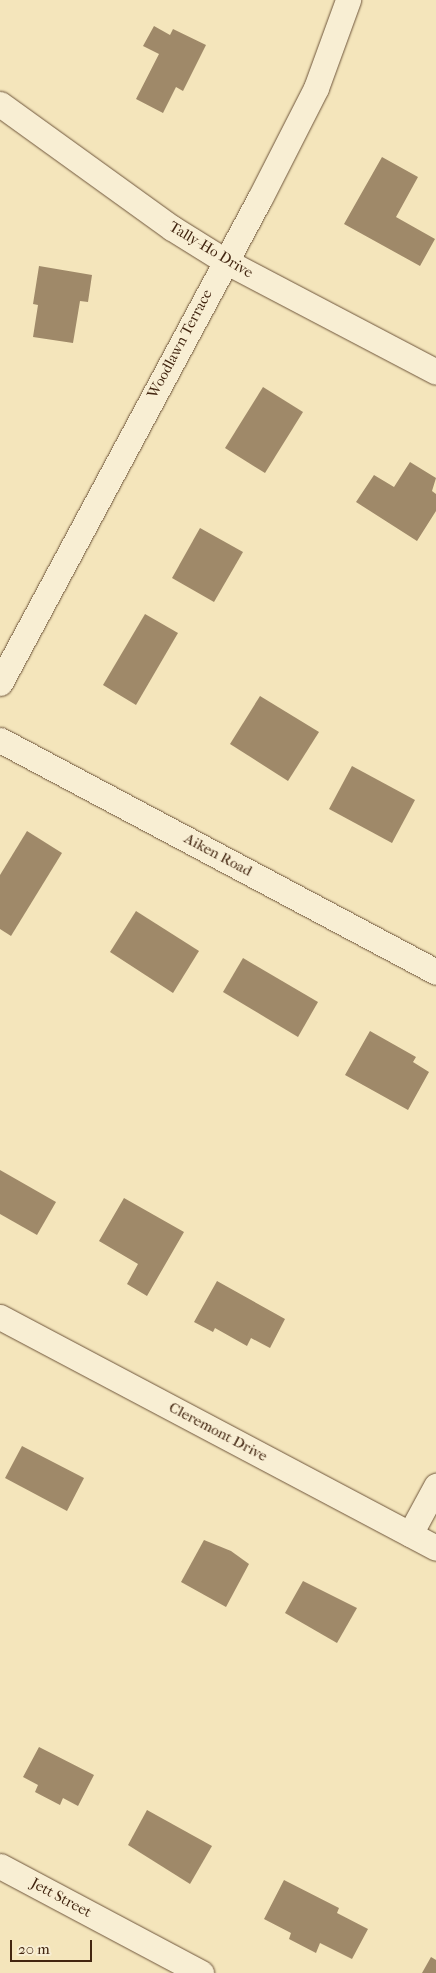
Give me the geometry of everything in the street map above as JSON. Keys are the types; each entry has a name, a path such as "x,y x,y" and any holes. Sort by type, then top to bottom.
{"street":[{"name":"Woodlawn Terrace","path":"0,683 316,88 348,0"},
{"name":"Tally-Ho Drive","path":"0,104 172,228 225,262 436,372"},
{"name":"Aiken Road","path":"0,740 436,972"},
{"name":"Cleremont Drive","path":"0,1317 436,1548"},
{"path":"410,1534 436,1486"},
{"name":"Jett Street","path":"0,1866 201,1973"}],"building":[{"path":"154,26 170,35 173,29 206,45 183,91 176,87 163,113 136,99 159,54 143,46"},
{"path":"382,157 418,177 396,217 435,239 420,266 344,224"},
{"path":"39,266 92,275 88,302 80,301 73,343 33,337 38,305 33,304"},
{"path":"263,387 303,412 265,473 225,448"},
{"path":"410,462 436,478 432,491 436,494 436,511 417,541 356,502 374,475 394,487"},
{"path":"200,528 243,552 214,602 172,578"},
{"path":"145,614 178,633 136,705 103,685"},
{"path":"260,696 319,732 288,781 230,744"},
{"path":"352,766 415,800 392,843 329,809"},
{"path":"27,831 62,853 11,936 0,929 0,875"},
{"path":"136,911 199,951 173,993 110,952"},
{"path":"243,958 318,1002 298,1037 223,992"},
{"path":"370,1031 416,1057 413,1062 429,1072 408,1110 345,1075"},
{"path":"0,1170 56,1202 37,1235 0,1214"},
{"path":"124,1198 184,1232 147,1296 127,1284 138,1264 99,1241"},
{"path":"217,1281 285,1319 270,1348 251,1338 247,1346 215,1328 213,1332 194,1322"},
{"path":"22,1446 84,1478 67,1511 5,1478"},
{"path":"204,1540 231,1551 249,1564 226,1607 181,1582"},
{"path":"303,1581 357,1608 337,1643 285,1613"},
{"path":"39,1747 94,1775 78,1806 63,1798 60,1805 35,1792 38,1785 23,1777"},
{"path":"147,1810 212,1846 190,1884 128,1845"},
{"path":"284,1880 339,1908 337,1913 368,1929 352,1959 320,1943 316,1953 289,1939 291,1933 264,1919"},
{"path":"431,1957 436,1960 436,1973 422,1973"}]}
